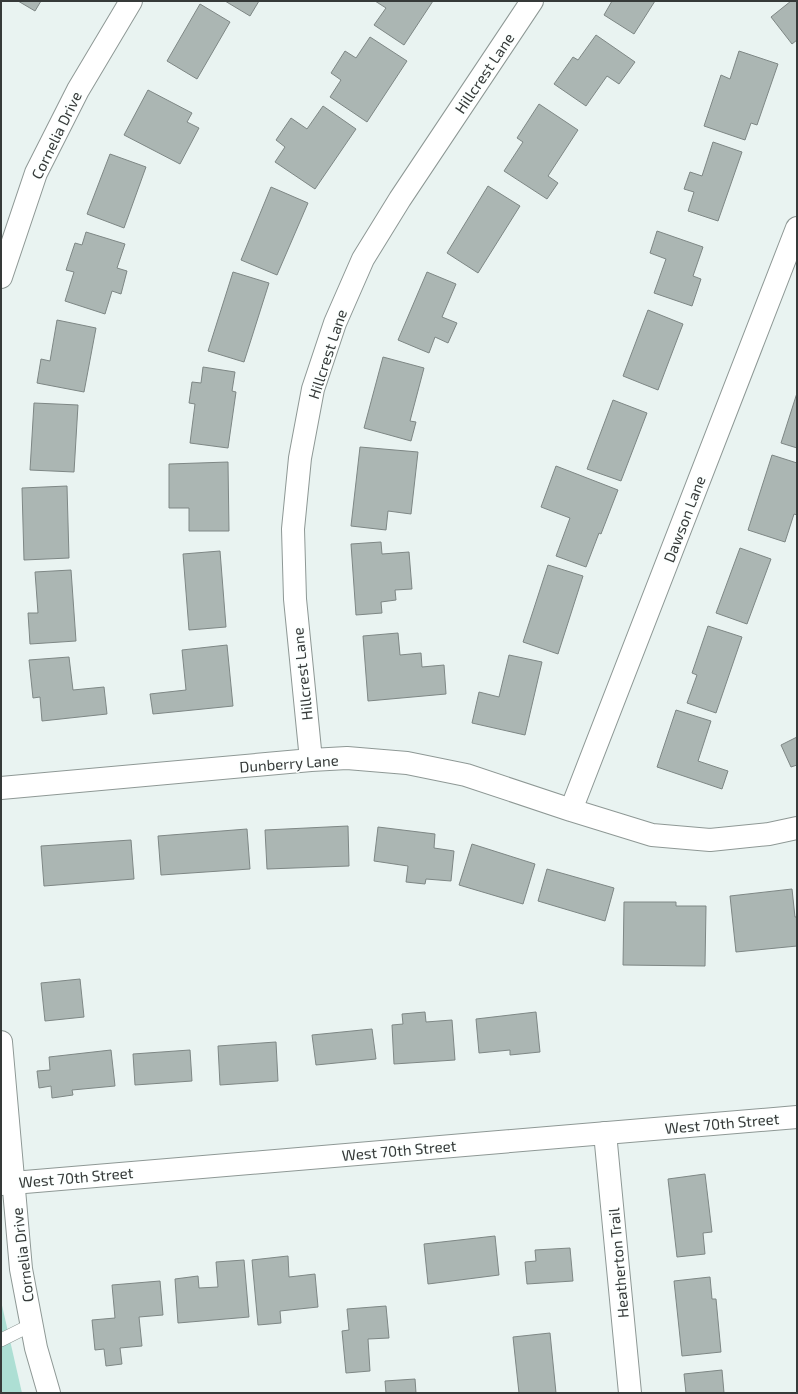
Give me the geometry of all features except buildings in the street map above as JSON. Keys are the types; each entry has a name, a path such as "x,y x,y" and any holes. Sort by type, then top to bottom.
{"street":[{"name":"Cornelia Drive","path":"1,277 5,261 36,173 78,90 131,1"},
{"name":"Hillcrest Lane","path":"311,760 295,600 293,529 300,458 313,390 335,323 363,259 400,199 532,1"},
{"name":"Dawson Lane","path":"571,810 797,228"},
{"name":"Dunberry Lane","path":"1,788 347,758 407,763 466,774 571,810 652,835 710,840 769,834 797,828"},
{"name":"Cornelia Drive","path":"1,1042 7,1183 31,1325 49,1393"},
{"name":"West 70th Street","path":"7,1183 797,1117"},
{"name":"Heatherton Trail","path":"605,1133 630,1393"}],"lane":[{"path":"1,1340 31,1325"}],"green space":[{"path":"1,1301 22,1393 1,1393"}]}
